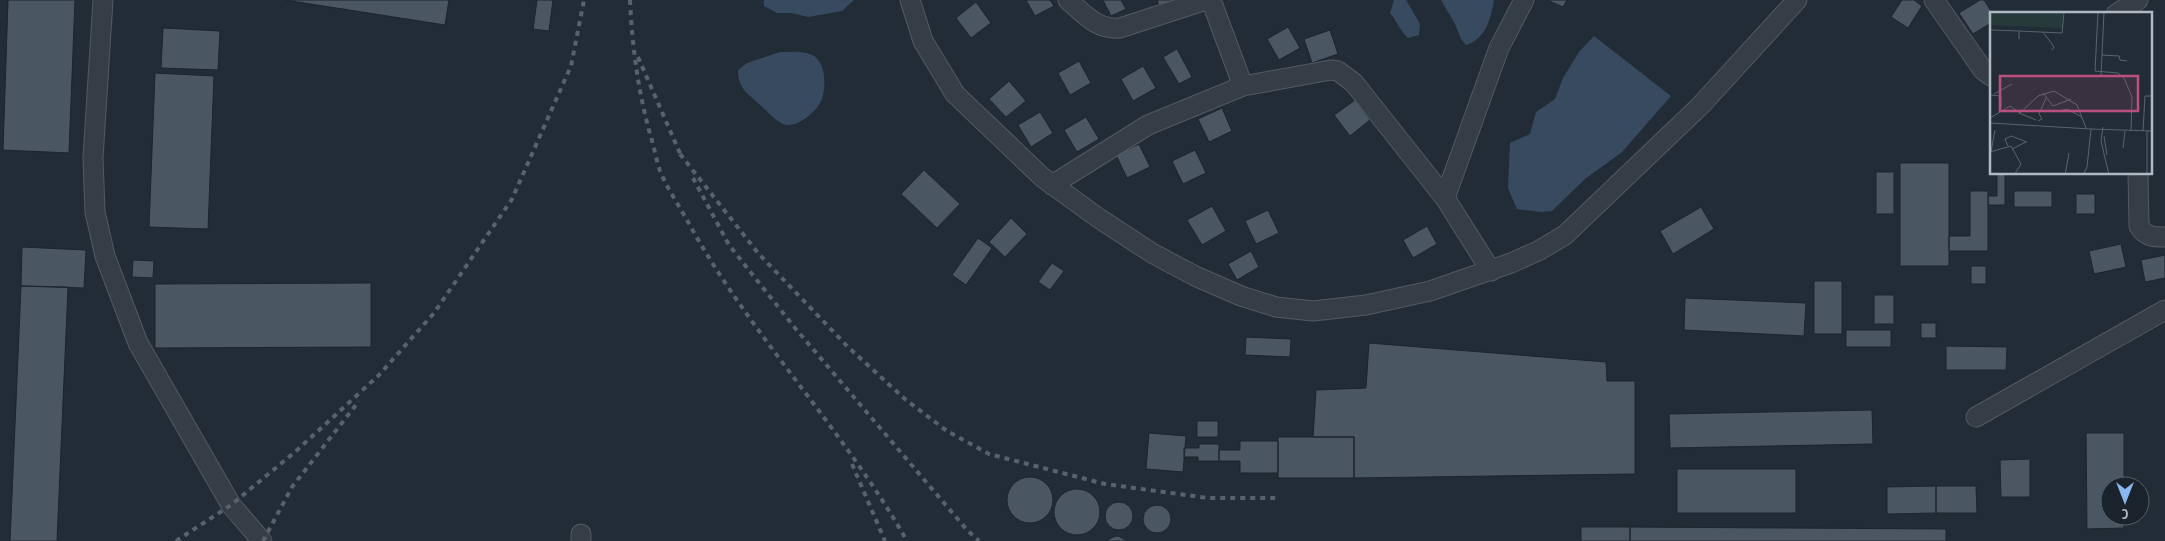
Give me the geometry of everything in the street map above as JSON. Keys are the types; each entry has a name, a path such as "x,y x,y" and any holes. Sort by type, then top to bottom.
{"street":[{"path":"103,0 93,158 95,212 105,256 138,343 231,506 262,541"},
{"path":"910,0 923,41 954,94 1052,185 1097,217 1152,252 1195,276 1241,296 1276,307 1313,311 1366,305 1430,291 1491,271 1538,251 1565,235 1700,106 1796,0"},
{"path":"1068,0 1097,24 1108,29 1120,28 1206,0"},
{"path":"1211,0 1243,86"},
{"path":"1445,198 1499,48 1524,0"},
{"path":"1934,0 1983,70 1990,75"},
{"path":"2119,12 2138,0"},
{"path":"1052,185 1148,125 1243,86 1331,70 1343,74 1354,83 1445,198 1491,271"},
{"path":"2138,175 2139,226 2142,232 2147,235 2165,237"},
{"path":"1976,417 2165,310"}],"water":[{"path":"764,0 854,0 842,11 808,17 792,13 777,13 764,6"},
{"path":"1394,0 1406,0 1420,24 1419,35 1408,38 1403,32 1390,13"},
{"path":"1441,0 1494,0 1489,21 1483,33 1473,42 1466,45"},
{"path":"1594,36 1671,96 1622,152 1585,179 1552,211 1541,212 1517,209 1508,188 1510,143 1530,134 1536,112 1555,99 1563,78 1579,52"},
{"path":"780,52 802,52 814,56 821,64 824,76 823,94 820,103 802,121 791,125 779,122 751,97 741,86 738,76 738,70 747,63"}],"building":[{"path":"8,0 75,0 69,153 3,150"},
{"path":"285,0 449,0 445,25"},
{"path":"537,0 553,0 549,31 533,29"},
{"path":"1026,0 1050,0 1054,6 1035,16"},
{"path":"1103,0 1121,0 1126,9 1111,16"},
{"path":"1157,0 1182,0 1160,8"},
{"path":"1547,0 1567,0 1563,7"},
{"path":"1902,0 1914,0 1922,6 1908,28 1891,17"},
{"path":"1980,0 1984,0 1992,12 1990,12 1990,24 1973,34 1959,13"},
{"path":"976,2 991,23 971,38 956,18"},
{"path":"1288,27 1300,48 1279,60 1267,39"},
{"path":"163,28 220,31 218,70 161,68"},
{"path":"1330,30 1338,54 1312,63 1304,39"},
{"path":"1177,49 1192,77 1179,84 1163,57"},
{"path":"1079,61 1091,83 1070,95 1058,73"},
{"path":"1143,66 1156,88 1133,101 1121,79"},
{"path":"155,73 214,76 208,229 149,227"},
{"path":"1009,81 1026,101 1006,117 989,99"},
{"path":"1355,100 1370,120 1350,136 1334,115"},
{"path":"1222,108 1232,131 1209,142 1198,119"},
{"path":"1040,112 1053,133 1031,147 1018,125"},
{"path":"1086,117 1099,139 1077,152 1064,130"},
{"path":"1139,144 1150,167 1127,178 1116,155"},
{"path":"1195,150 1206,173 1183,184 1172,161"},
{"path":"1900,163 1949,163 1949,266 1900,266"},
{"path":"924,170 960,204 937,228 901,194"},
{"path":"1876,172 1894,172 1894,214 1876,214"},
{"path":"1997,175 2005,175 2005,205 1988,205 1988,196 1997,196"},
{"path":"1970,191 1988,191 1988,251 1949,251 1949,236 1970,236"},
{"path":"2014,191 2052,191 2052,207 2014,207"},
{"path":"2076,194 2095,194 2095,214 2076,214"},
{"path":"1212,206 1226,231 1202,245 1187,220"},
{"path":"1701,207 1714,229 1673,254 1660,231"},
{"path":"1268,210 1279,233 1256,244 1245,221"},
{"path":"1011,218 1027,234 1005,257 989,242"},
{"path":"1427,226 1437,244 1413,258 1403,240"},
{"path":"978,238 992,248 966,285 952,275"},
{"path":"2121,244 2126,267 2094,274 2089,251"},
{"path":"22,247 86,250 84,288 21,286"},
{"path":"1251,251 1259,267 1237,280 1228,264"},
{"path":"2165,255 2165,278 2145,282 2141,260"},
{"path":"133,260 154,261 153,278 132,277"},
{"path":"1052,263 1064,271 1050,290 1038,282"},
{"path":"1971,266 1986,266 1986,284 1971,284"},
{"path":"1814,281 1842,281 1842,334 1814,334"},
{"path":"371,283 371,347 155,348 155,284"},
{"path":"21,286 68,287 57,541 10,541"},
{"path":"1874,295 1894,295 1894,324 1874,324"},
{"path":"1685,298 1806,303 1804,336 1684,330"},
{"path":"1921,323 1936,323 1936,338 1921,338"},
{"path":"1846,330 1891,330 1891,347 1846,347"},
{"path":"1246,337 1291,339 1290,357 1245,355"},
{"path":"1369,343 1606,362 1607,381 1635,381 1635,474 1354,478 1354,437 1313,437 1316,390 1366,388"},
{"path":"1946,346 2007,347 2006,370 1946,370"},
{"path":"1872,410 1873,444 1670,448 1669,414"},
{"path":"1197,421 1218,421 1218,437 1197,437"},
{"path":"1149,433 1186,436 1183,472 1146,469"},
{"path":"2086,433 2124,433 2124,476 2100,476 2100,526 2124,526 2124,528 2087,529"},
{"path":"1278,437 1354,437 1354,478 1278,478"},
{"path":"1240,441 1278,441 1278,473 1240,473 1240,461 1219,461 1219,450 1240,450"},
{"path":"1199,444 1219,444 1219,461 1198,461 1198,457 1184,457 1184,448 1199,448"},
{"path":"2030,459 2030,497 2001,497 2000,460"},
{"path":"1677,469 1796,469 1796,513 1677,513"},
{"path":"1025,477 1035,477 1049,487 1053,500 1049,513 1043,519 1035,523 1025,523 1011,513 1007,505 1007,495 1017,481"},
{"path":"1936,486 1976,486 1977,513 1936,513"},
{"path":"1936,486 1936,513 1887,514 1887,487"},
{"path":"1072,489 1082,489 1096,499 1100,512 1096,525 1090,531 1082,535 1072,535 1058,525 1054,517 1054,507 1064,493"},
{"path":"1119,502 1129,506 1133,516 1129,526 1119,530 1109,526 1105,516 1109,506"},
{"path":"1157,505 1167,509 1171,519 1167,529 1157,533 1147,529 1143,519 1147,509"},
{"path":"1581,527 1630,527 1630,541 1581,541"},
{"path":"1630,527 1946,529 1946,541 1630,541"},
{"path":"1118,536 1128,541 1106,541 1113,537"}],"railway":[{"path":"176,541 231,505 295,452 379,375 434,313 512,199 571,66 584,0"},
{"path":"630,0 634,51 642,101 660,171 666,184 712,262 739,302 854,459 882,499 907,541"},
{"path":"638,57 682,158"},
{"path":"680,154 758,253 848,347 906,400 947,431 989,454 1105,484 1208,498 1277,498"},
{"path":"693,178 729,245 795,328 967,530 979,541"},
{"path":"263,541 292,487 359,401"},
{"path":"852,464 885,541"}]}
